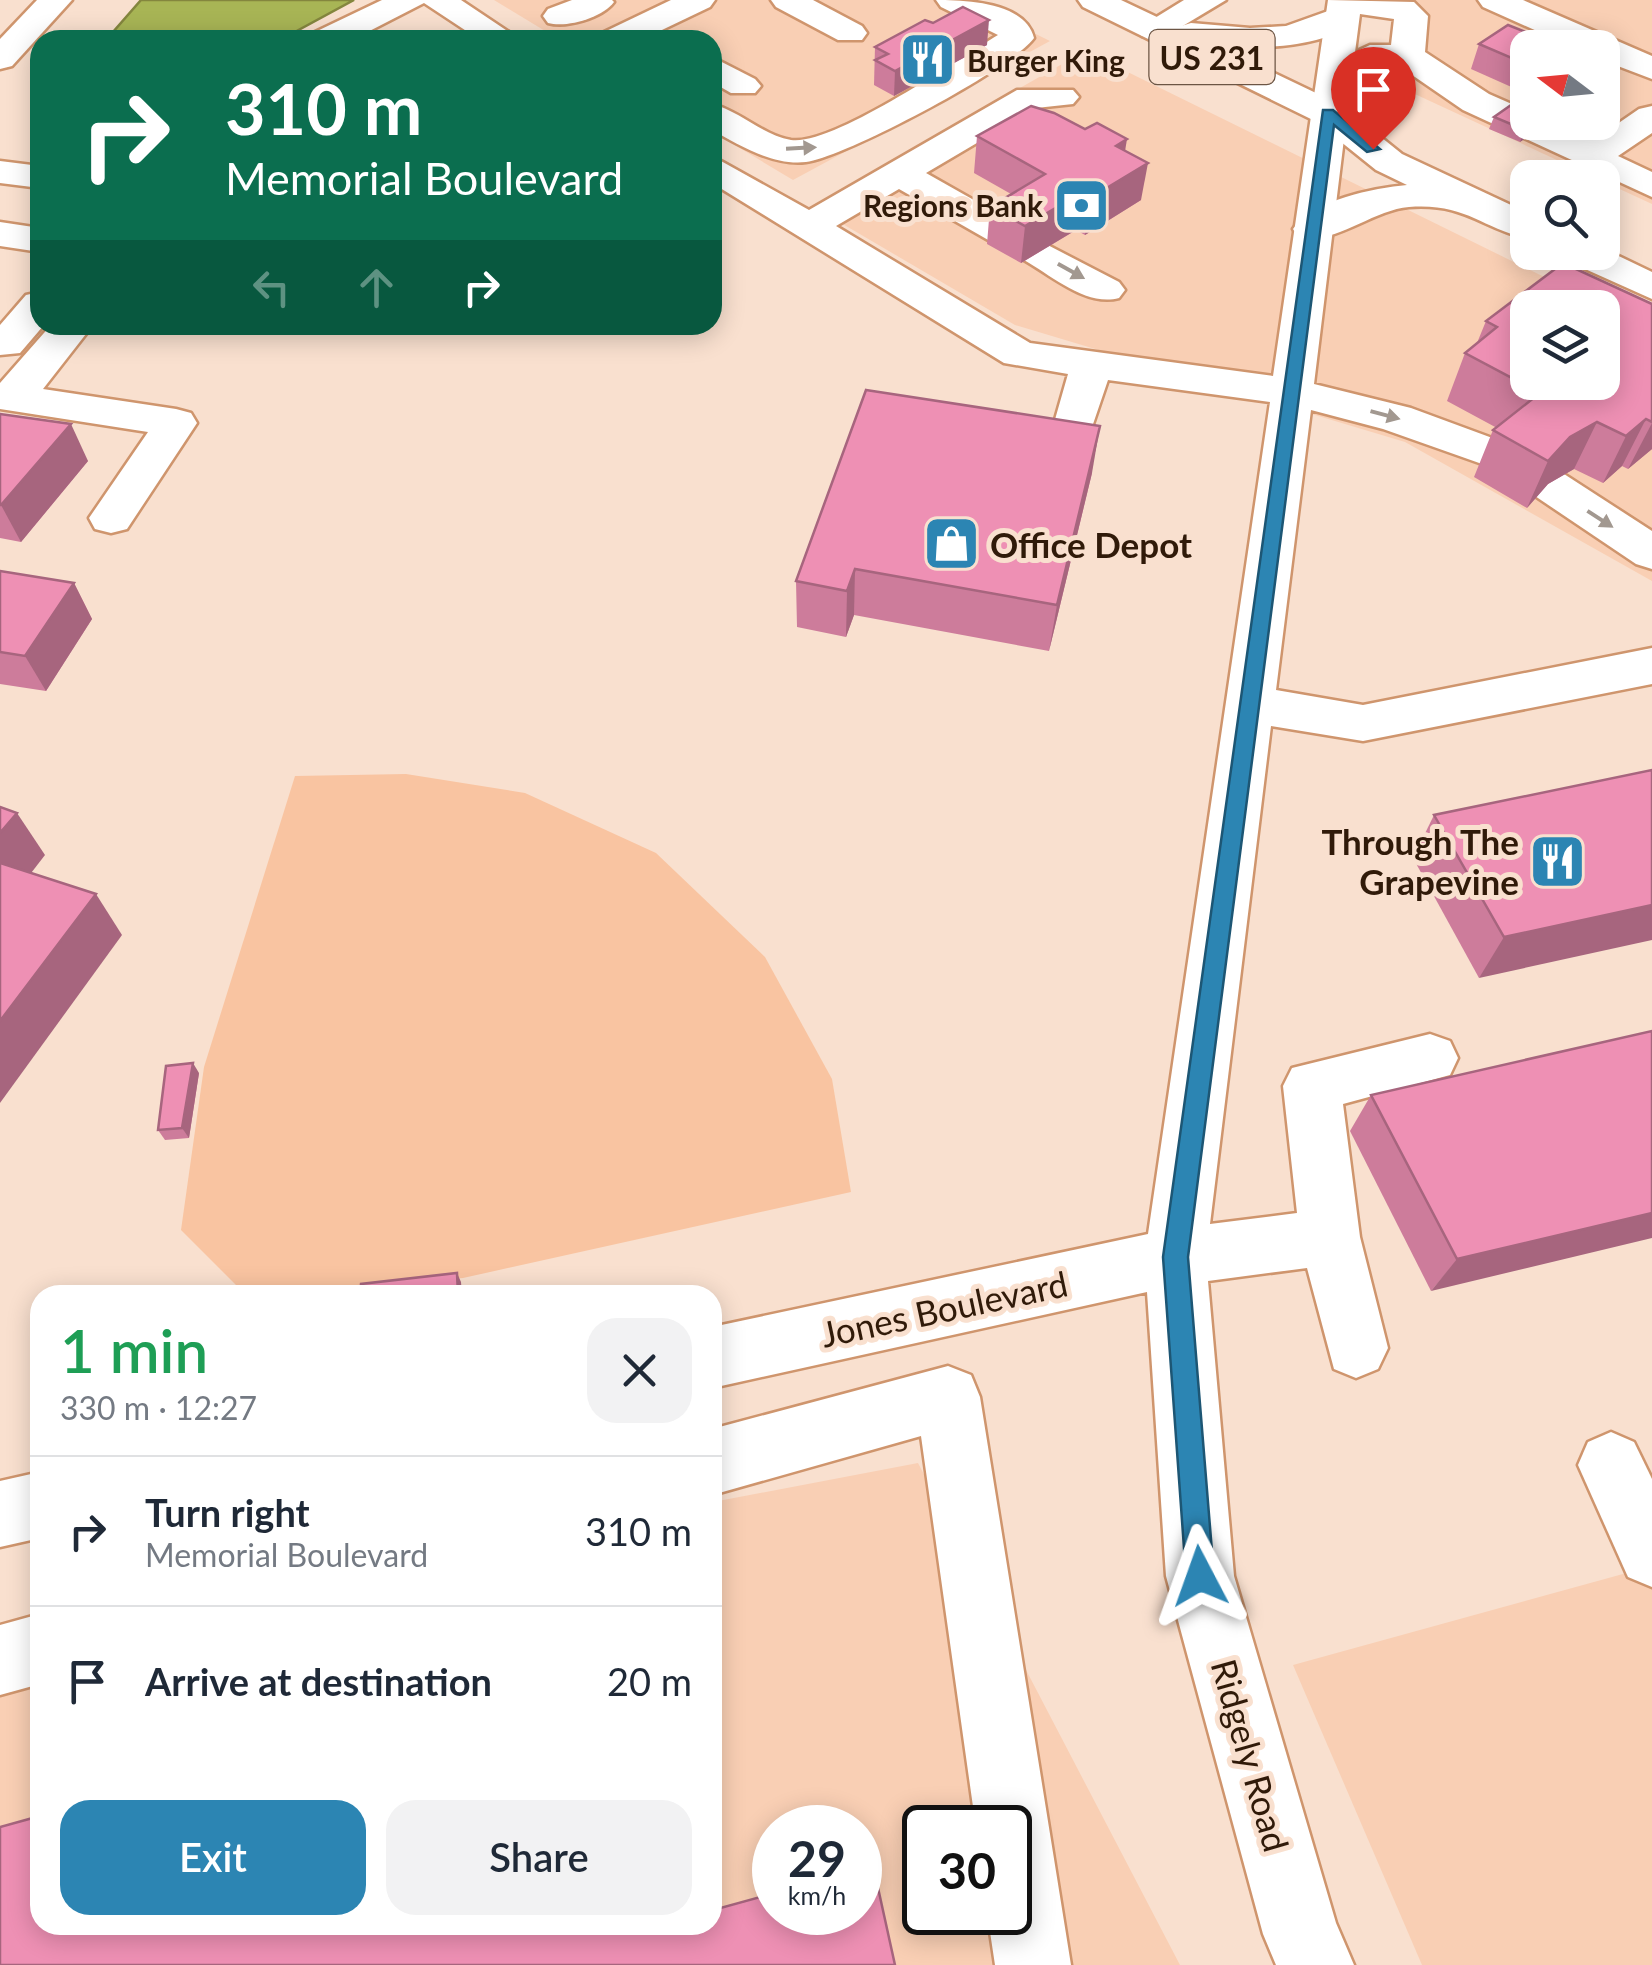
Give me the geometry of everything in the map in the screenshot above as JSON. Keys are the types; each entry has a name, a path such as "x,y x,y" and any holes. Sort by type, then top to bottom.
{"street":[{"path":"0,59 56,0"},
{"path":"346,30 408,0"},
{"path":"438,0 488,30"},
{"path":"650,30 698,0"},
{"path":"788,0 850,33"},
{"path":"722,120 774,147 805,151 844,139 1017,38 1015,30 954,0"},
{"name":"US 231","path":"1096,0 1328,113"},
{"path":"1154,28 1208,0"},
{"path":"1495,0 1652,69"},
{"path":"560,16 599,1 636,30"},
{"path":"1154,28 1274,40 1310,32 1342,17 1402,10 1411,16 1407,56"},
{"path":"1342,17 1476,102 1598,160"},
{"name":"Ridgely Road","path":"1316,1965 1301,1934 1200,1576 1176,1257 1342,17"},
{"path":"722,74 744,86"},
{"path":"809,226 1029,97 1061,97"},
{"path":"1328,113 1392,125 1460,157"},
{"path":"1328,113 1390,162 1510,219"},
{"path":"1619,160 1652,118"},
{"path":"0,172 30,176"},
{"path":"722,173 1020,354 1290,392 1396,418 1499,456"},
{"path":"901,174 1004,233"},
{"path":"1312,229 1352,207 1385,197 1470,200"},
{"path":"1620,232 1652,247"},
{"path":"0,234 30,238"},
{"path":"1038,252 1105,290"},
{"path":"1617,270 1652,287"},
{"path":"6,344 30,316"},
{"path":"7,397 64,335"},
{"path":"1075,423 1092,364"},
{"path":"7,397 176,423 110,518"},
{"path":"1548,484 1652,553"},
{"path":"1250,704 1362,724 1652,666"},
{"path":"1356,1348 1330,1236 1312,1086 1430,1058"},
{"name":"Jones Boulevard","path":"722,1356 1176,1257 1330,1236"},
{"path":"722,1459 948,1397 1033,1965"},
{"path":"1611,1465 1652,1553"},
{"path":"0,1514 30,1507"},
{"path":"0,1660 30,1652"}],"shaded area":[{"path":"141,0 354,0 298,30 115,30"},
{"path":"494,0 967,0 1050,41 793,180 722,137 722,30 544,30"},
{"path":"1393,0 1652,0 1652,204 1620,189 1620,160 1557,160 1514,140 1620,140 1620,30 1510,30 1510,138 1391,83"},
{"path":"1085,51 1510,260 1510,270 1530,270 1571,290 1510,290 1510,400 1620,400 1620,314 1652,330 1652,581 1405,442 1015,325 812,206"},
{"path":"406,774 525,793 656,853 765,957 832,1079 851,1192 463,1278 374,1285 236,1285 181,1230 204,1067 295,776"},
{"path":"918,1463 1180,1965 0,1965 0,1639 30,1633 30,1935 722,1935 722,1500"},
{"path":"1652,1566 1652,1965 1422,1965 1293,1665"}],"building":[{"path":"963,7 989,20 895,71 875,60 888,54 875,47 925,20 933,23"},
{"path":"1508,25 1521,30 1510,30 1510,57 1479,44"},
{"path":"1031,106 1085,129 1097,123 1127,139 1116,146 1148,163 1090,198 1081,193 1025,226 990,207 1045,174 977,136"},
{"path":"1510,106 1510,124 1494,117"},
{"path":"1554,270 1578,270 1652,304 1652,422 1646,419 1626,436 1597,422 1570,437 1548,461 1493,430 1531,400 1620,400 1620,290 1527,290"},
{"path":"1510,303 1510,377 1465,353 1497,327 1486,321"},
{"name":"Office Depot","path":"866,390 1100,426 1057,605 855,569 847,591 796,581"},
{"path":"0,414 71,424 1,505 0,505"},
{"path":"0,571 74,583 25,656 0,652"},
{"path":"1652,770 1652,905 1504,937 1434,815"},
{"path":"0,807 17,813 0,833"},
{"path":"0,863 96,894 0,1021"},
{"path":"1652,1031 1652,1213 1457,1259 1371,1095"},
{"path":"193,1063 182,1128 158,1130 166,1066"},
{"path":"457,1273 458,1285 361,1284"},
{"path":"30,1819 30,1935 722,1935 722,1908 752,1899 752,1935 882,1935 882,1906 895,1965 0,1965 0,1827"}],"place":[{"name":"Burger King","path":"928,60"},
{"name":"Regions Bank","path":"1082,205"},
{"name":"Office Depot","path":"951,544"},
{"name":"Through The Grapevine","path":"1558,861"}],"route":[{"path":"1200,1576 1176,1257 1328,113 1373,149"}]}
